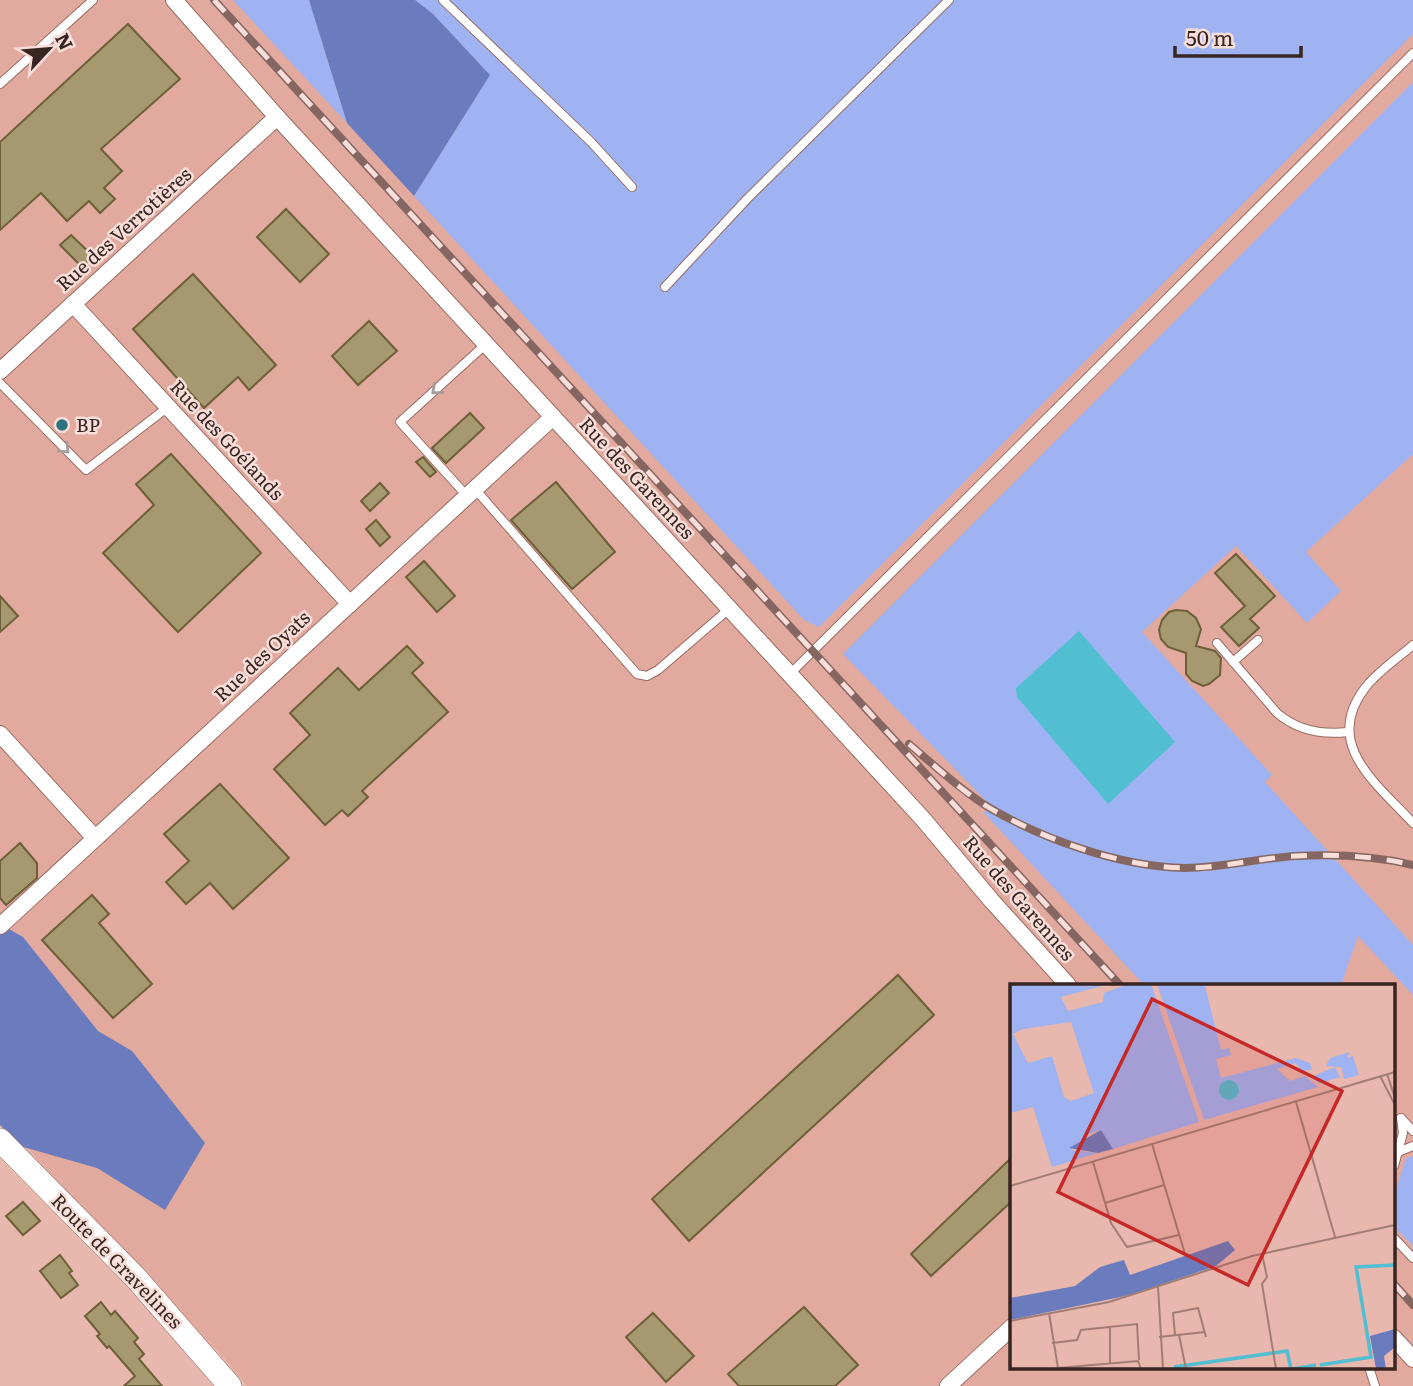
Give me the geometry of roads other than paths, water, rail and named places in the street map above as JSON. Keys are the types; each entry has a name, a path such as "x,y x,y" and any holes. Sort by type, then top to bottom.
{"main road":[{"name":"Route de Gravelines","path":"0,1140 135,1277 223,1384"}],"street":[{"name":"Rue des Garennes","path":"174,0 277,117 923,819 991,901 1067,984"},
{"name":"Rue des Verrotières","path":"0,371 277,117"},
{"name":"Rue des Goélands","path":"73,304 350,604"},
{"name":"Rue des Oyats","path":"0,926 553,417"},
{"path":"0,734 96,838"},
{"path":"948,1386 1010,1329"},
{"path":"1396,1340 1413,1359"}],"lane":[{"path":"0,84 93,0"},
{"path":"443,0 591,142 632,187"},
{"path":"665,287 747,199 949,0"},
{"path":"789,675 1413,53"},
{"path":"486,344 400,422 471,493 637,674 647,676 658,670 729,609"},
{"path":"0,383 86,470 168,407"},
{"path":"1233,662 1258,640"},
{"path":"1217,643 1286,721 1300,728 1329,734 1348,732"},
{"path":"1413,645 1365,687 1355,706 1348,732 1353,752 1366,773 1413,823"},
{"path":"1396,1159 1403,1133 1401,1118 1413,1131"},
{"path":"1398,1152 1413,1146"},
{"path":"1396,1240 1413,1258"},
{"path":"1369,1368 1375,1386"}],"railway":[{"path":"214,0 1119,984"},
{"path":"909,744 957,785 1009,819 1057,840 1109,857 1135,863 1185,868 1311,855 1370,858 1413,865"},
{"path":"1396,1286 1413,1305"}],"place":[{"name":"BP","path":"62,425"}]}
